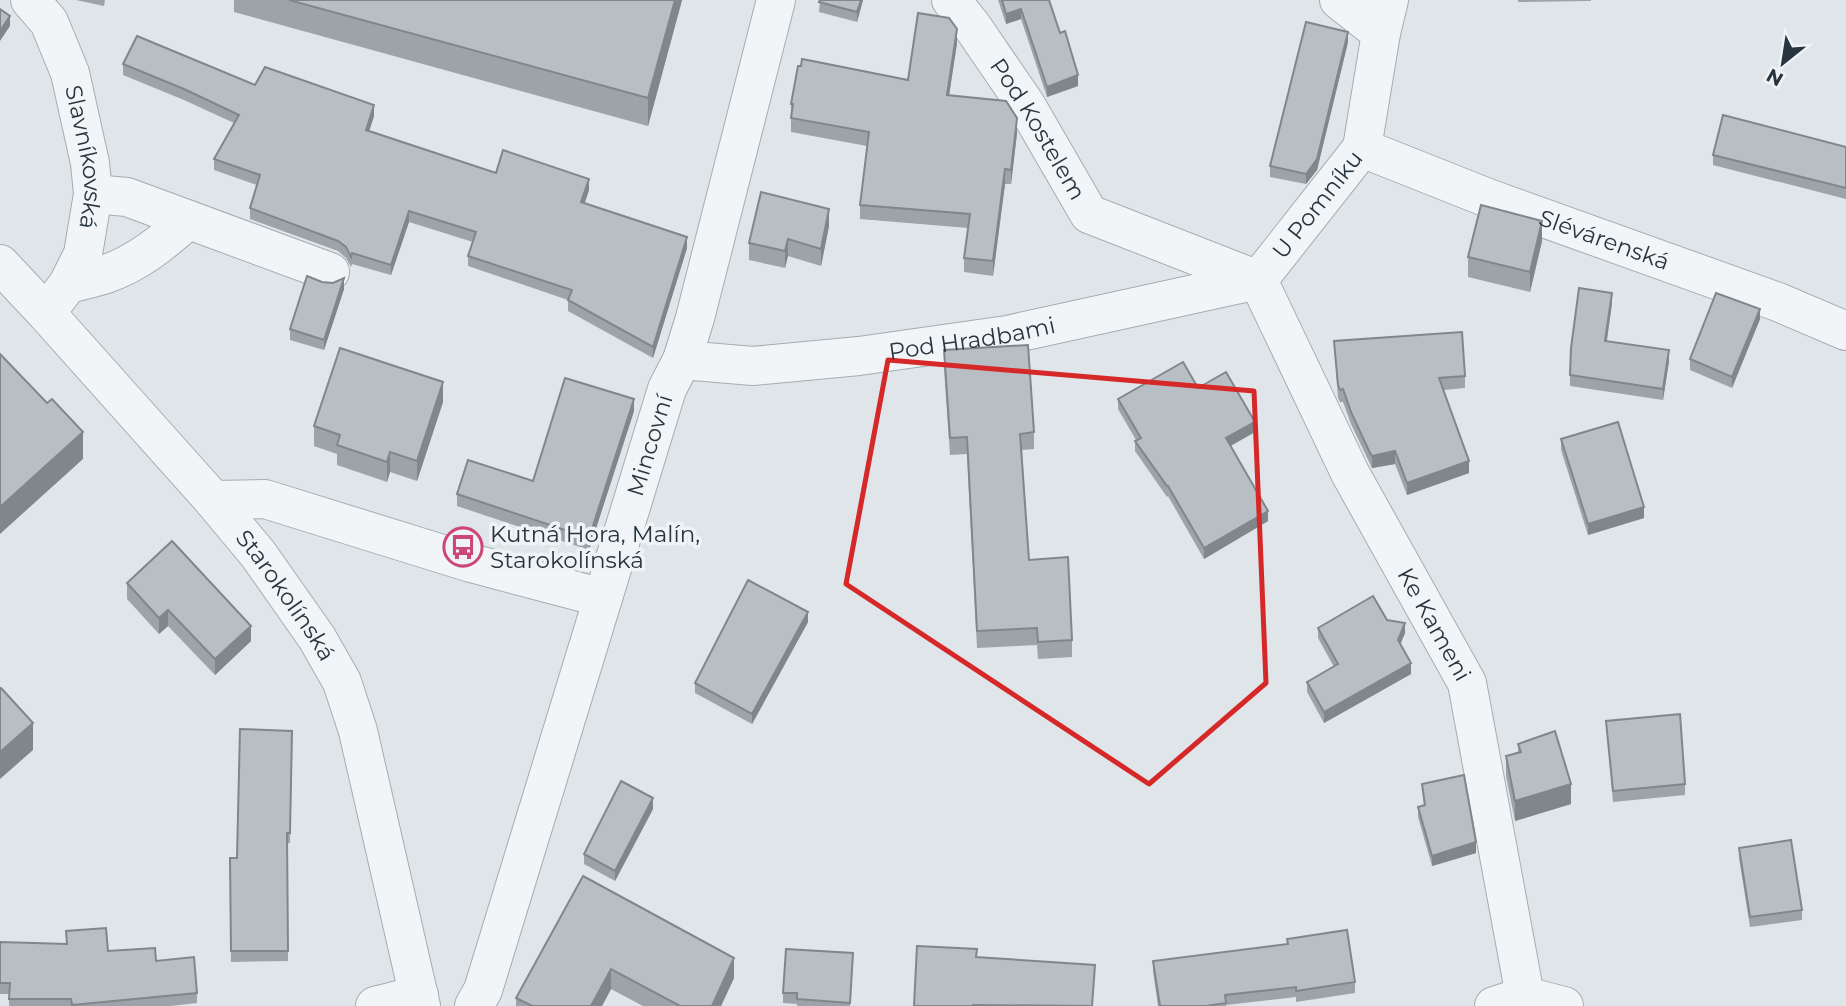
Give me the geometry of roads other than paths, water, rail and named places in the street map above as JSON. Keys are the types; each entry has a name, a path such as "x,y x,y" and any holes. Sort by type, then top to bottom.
{"street":[{"name":"Slavníkovská","path":"30,0 49,22 70,73 90,163 93,194 83,254 57,298"},
{"name":"Mincovní","path":"474,1006 483,990 667,389 682,360 776,0"},
{"name":"Pod Kostelem","path":"951,0 1026,105 1089,214 1258,280"},
{"path":"1339,0 1385,16"},
{"name":"U Pomníku","path":"1258,280 1362,148 1385,16"},
{"name":"Slévárenská","path":"1362,148 1500,203 1779,302 1846,331"},
{"path":"93,194 127,197 330,272"},
{"path":"57,298 157,247 188,220"},
{"name":"Starokolínská","path":"0,264 57,298 258,554 317,638 342,682 358,731 420,1001"},
{"name":"Pod Hradbami","path":"682,360 753,366 859,356 1007,335 1258,280"},
{"name":"Ke Kameni","path":"1258,280 1350,473 1467,683 1509,1001 1564,1006"},
{"path":"213,500 265,499 471,563 603,598"},
{"path":"375,1006 420,1001"}],"place":[{"name":"Kutná Hora, Malín, Starokolínská","path":"463,547"}]}
